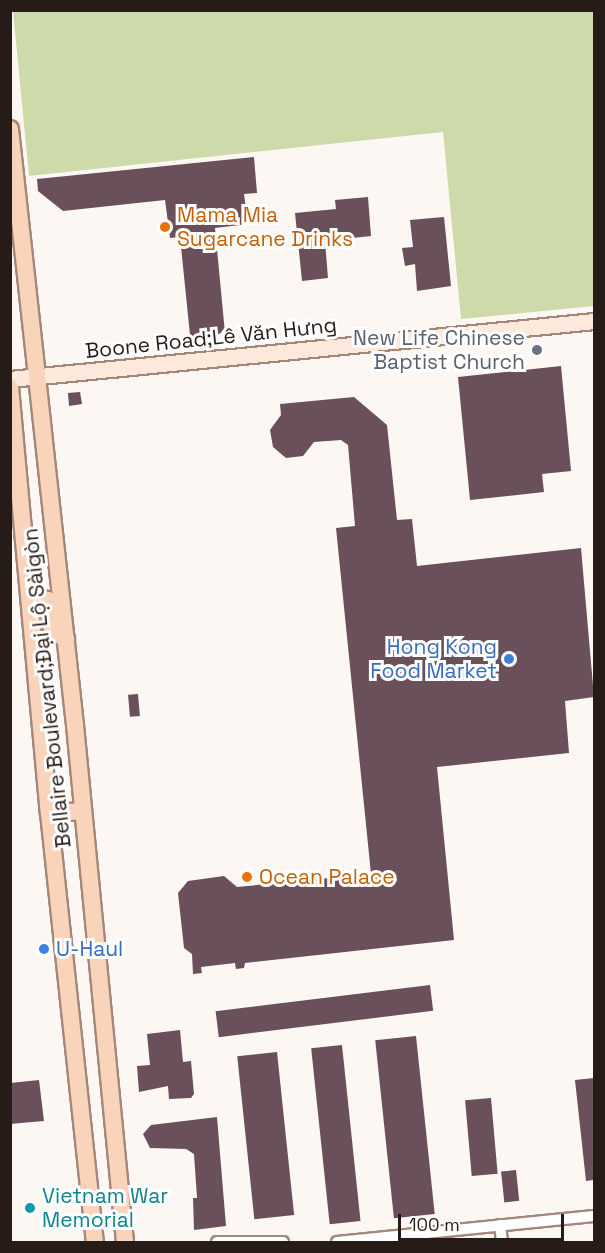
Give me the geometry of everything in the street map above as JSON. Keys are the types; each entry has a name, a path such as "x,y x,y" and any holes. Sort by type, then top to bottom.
{"main road":[{"name":"Bellaire Boulevard;Đại Lộ Sàigòn","path":"10,129 14,194 66,639 125,1242"},
{"name":"Bellaire Boulevard;Đại Lộ Sàigòn","path":"10,387 49,813 95,1242"},
{"path":"30,597 48,600 52,630 66,639"},
{"path":"49,813 82,811"}],"street":[{"name":"Boone Road;Lê Văn Hưng","path":"10,379 594,321"},
{"path":"337,1242 594,1216"},
{"path":"500,1225 502,1242"},
{"path":"217,1242 283,1242"}],"green space":[{"path":"13,11 594,11 594,306 461,319 443,132 29,176"}],"building":[{"path":"254,157 257,193 244,194 248,224 215,228 225,333 195,337 190,335 180,237 170,238 165,200 63,211 38,191 37,179"},
{"path":"368,197 371,236 325,241 328,278 302,281 295,213 336,209 335,200"},
{"path":"444,217 451,286 417,291 415,264 405,266 402,248 413,247 410,220"},
{"path":"561,366 571,471 542,474 544,492 470,500 458,377"},
{"path":"80,392 82,404 69,406 68,393"},
{"path":"354,397 387,425 397,520 412,519 417,566 581,548 594,697 565,701 569,753 437,767 454,940 245,963 244,968 236,969 235,963 201,967 202,973 193,974 192,954 184,948 178,893 188,881 224,876 237,887 371,874 336,528 355,526 348,445 341,440 314,442 303,456 286,458 273,447 270,430 281,415 280,404"},
{"path":"138,694 140,716 130,717 128,695"},
{"path":"430,985 433,1011 219,1037 216,1011"},
{"path":"180,1030 183,1062 191,1061 194,1094 191,1098 169,1099 168,1086 139,1092 137,1066 150,1065 147,1034"},
{"path":"416,1036 435,1214 394,1218 375,1040"},
{"path":"342,1045 361,1221 330,1224 311,1048"},
{"path":"277,1052 294,1215 254,1219 237,1056"},
{"path":"594,1078 594,1180 586,1181 575,1080"},
{"path":"39,1080 44,1121 10,1124 10,1083"},
{"path":"491,1098 498,1174 472,1176 465,1100"},
{"path":"217,1117 226,1226 194,1230 193,1198 197,1198 194,1154 186,1149 150,1148 143,1134 151,1125"},
{"path":"516,1170 519,1201 504,1202 501,1172"}],"place":[{"name":"Mama Mia Sugarcane Drinks","path":"165,227"},
{"name":"New Life Chinese Baptist Church","path":"537,350"},
{"name":"Hong Kong Food Market","path":"509,659"},
{"name":"Ocean Palace","path":"247,877"},
{"name":"U-Haul","path":"44,949"},
{"name":"Vietnam War Memorial","path":"30,1208"}]}
